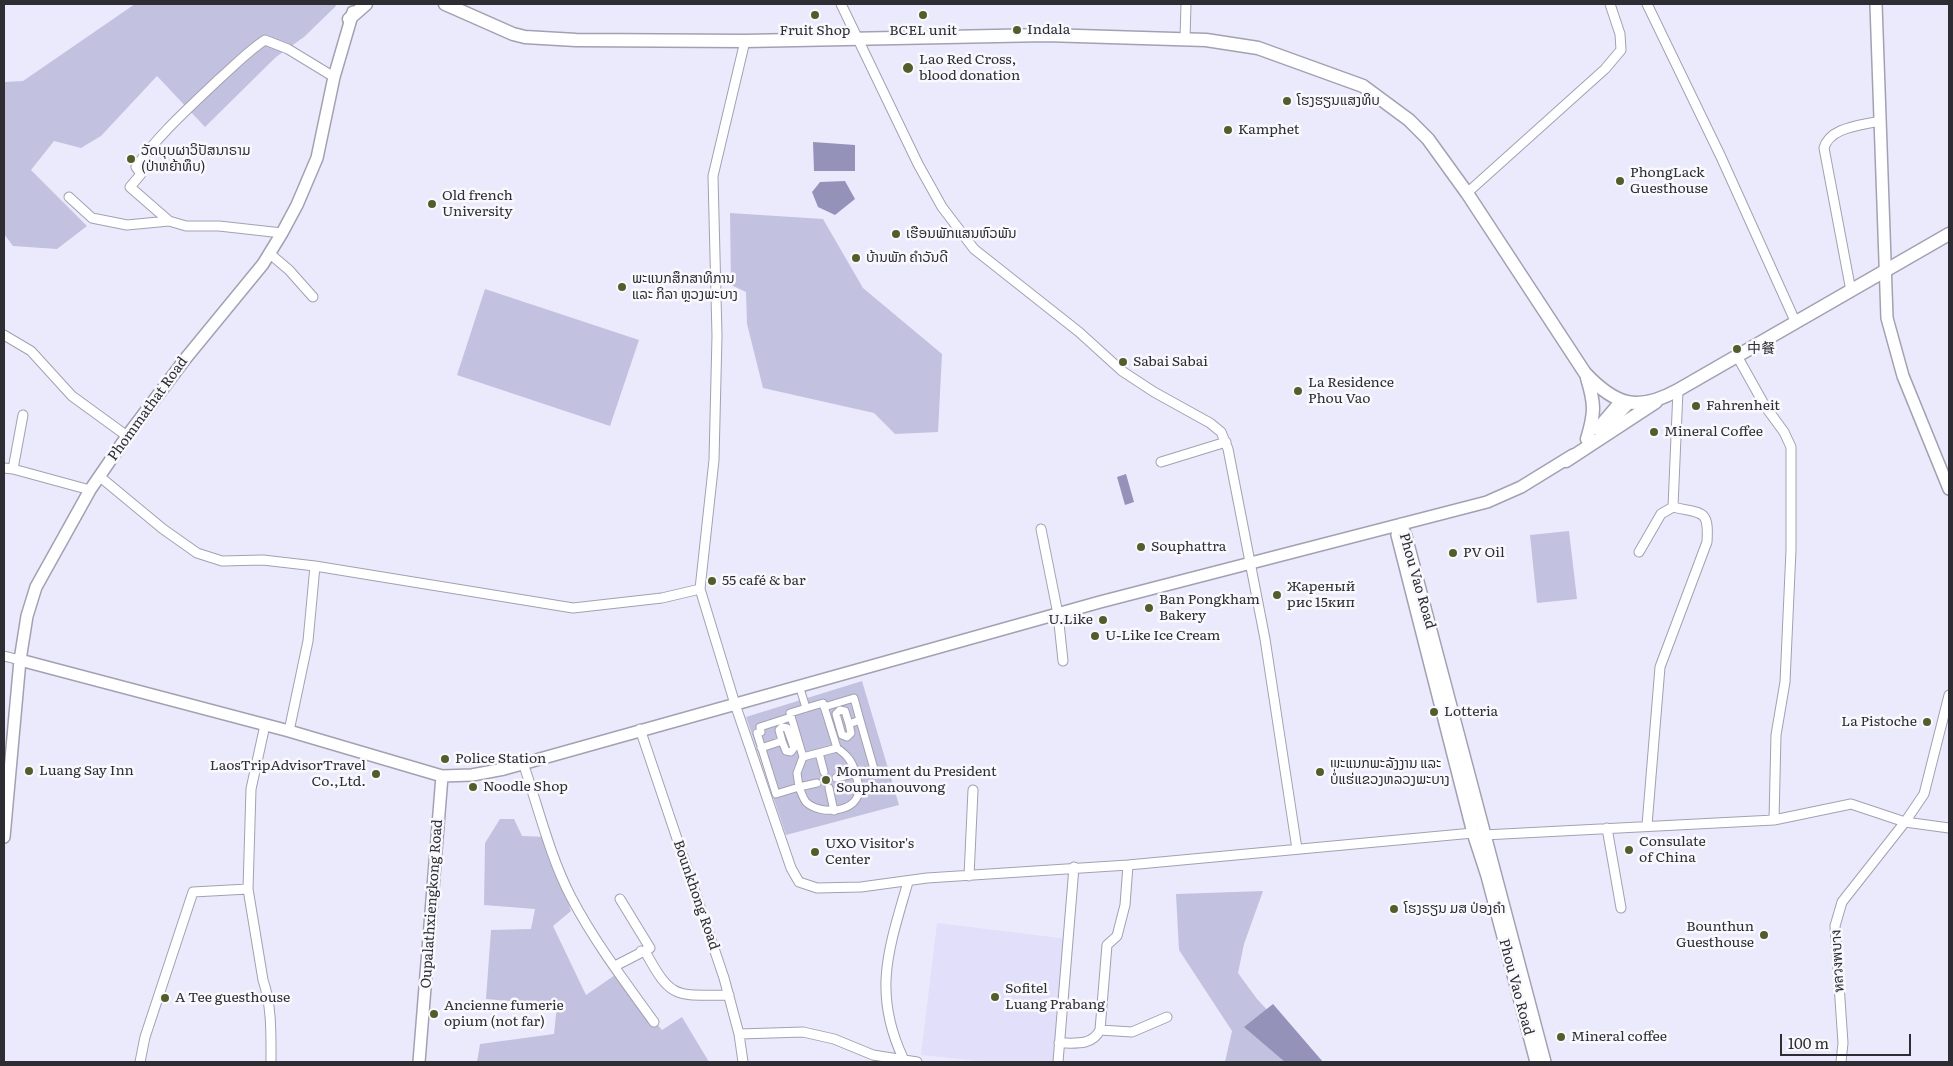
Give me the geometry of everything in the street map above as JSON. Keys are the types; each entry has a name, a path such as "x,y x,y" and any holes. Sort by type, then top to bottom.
{"main road":[{"path":"349,19 351,4"},
{"path":"349,19 366,4"},
{"path":"445,4 513,34 525,37 576,40 745,41 859,37 1046,35 1185,39 1232,43 1258,48 1362,86 1409,120 1428,139 1467,193 1585,373 1599,388 1625,402 1660,400"},
{"path":"1566,461 1660,400 1949,234"},
{"path":"1585,373 1594,400 1594,415 1587,439"}],"street":[{"name":"Phommathat Road","path":"4,831 20,660 27,616 36,587 90,490 126,436 270,253 282,233 297,205 317,158 334,77 349,19 357,4"},
{"path":"841,4 859,37 918,164 942,208 974,249 1079,332 1122,371 1221,432 1226,442 1251,562 1265,639 1297,848"},
{"path":"1185,39 1186,4"},
{"path":"1467,193 1605,69 1621,50 1620,34 1610,4"},
{"path":"1648,4 1721,157 1796,323"},
{"path":"1876,4 1887,318 1903,376 1949,489"},
{"path":"170,221 130,187 141,174 136,167 165,130 253,49 265,40 272,41 334,77"},
{"path":"745,41 713,176 717,336 714,460 700,589 735,704 790,868 799,882 817,888 861,887 927,878 1128,865 1297,848 1478,834 1774,820 1851,804 1905,822 1949,828"},
{"path":"1851,291 1824,148 1827,139 1834,132 1880,121"},
{"path":"69,196 92,218 127,225 170,221 186,226 219,226 282,233"},
{"path":"270,253 289,270 313,297"},
{"path":"4,335 31,351 72,396 126,436"},
{"path":"1737,356 1765,406 1784,432 1791,448 1791,550 1785,682 1776,735 1774,820"},
{"path":"1673,507 1678,390"},
{"path":"1566,461 1625,402"},
{"path":"4,656 289,731 442,776 488,773 640,729 1058,614 1210,575 1251,562 1487,502 1521,487 1566,461 1611,425 1625,402"},
{"path":"14,469 23,415"},
{"path":"1161,462 1226,442"},
{"path":"4,468 14,469 90,490"},
{"path":"99,476 163,529 197,553 222,561 263,560 315,566 572,608 662,598 700,589"},
{"path":"1639,552 1661,514 1673,507 1701,513 1706,517 1708,522 1707,542 1660,667 1647,825"},
{"name":"Phou Vao Road","path":"1400,524 1409,546 1487,876 1536,1062"},
{"path":"1041,529 1058,614 1063,661"},
{"path":"289,731 308,641 315,566"},
{"path":"799,686 806,708"},
{"name":"หลวงพบาง","path":"1841,1062 1843,1043 1835,926 1842,902 1905,822 1924,794 1949,695"},
{"path":"824,707 854,698 874,769 836,778"},
{"path":"823,703 824,707 837,748 852,762 859,789 854,801 845,808 834,811 819,810 805,801 799,787 797,773 803,757 790,713 823,703"},
{"path":"791,717 760,727 761,732 757,733 776,794 817,783"},
{"path":"849,724 860,720"},
{"path":"266,725 251,789 248,889 267,990 271,1036 270,1062"},
{"name":"Bounkhong Road","path":"640,729 729,995 739,1034 743,1062"},
{"path":"761,748 782,741"},
{"path":"803,757 837,748"},
{"path":"819,753 824,772"},
{"path":"524,763 561,874 571,897 615,966 654,1022"},
{"name":"Oupalathxiengkong Road","path":"419,1062 442,776"},
{"path":"829,788 834,811"},
{"path":"969,876 973,790"},
{"path":"1607,828 1621,908"},
{"name":"Phou Vao Road","path":"1478,834 1545,1062"},
{"path":"1059,1043 1091,1041 1096,1038 1100,1030 1107,945 1116,936 1125,905 1128,865"},
{"path":"1058,1062 1074,867"},
{"path":"903,1058 891,1032 886,994 888,950 908,882"},
{"path":"140,1062 145,1037 193,892 248,889"},
{"path":"615,966 641,951 648,950 650,945 620,899"},
{"path":"641,951 646,953 661,981 672,990 689,995 729,995"},
{"path":"1100,1030 1132,1032 1167,1017"},
{"path":"739,1034 803,1032 834,1039 873,1055 903,1058 917,1062"}],"shaded area":[{"path":"135,4 335,4 336,6 304,37 276,57 205,127 157,76 101,136 81,148 54,141 31,170 87,226 57,249 13,246 4,234 4,82 23,81"},
{"path":"813,142 855,145 855,171 814,171"},
{"path":"845,181 855,199 835,215 818,207 812,192 820,182"},
{"path":"730,213 823,219 863,288 942,354 938,432 895,434 874,413 763,388 747,324 746,292 731,285"},
{"path":"485,289 639,340 610,426 457,375"},
{"path":"1126,474 1134,502 1125,505 1117,477"},
{"path":"1569,531 1577,599 1537,603 1530,535"},
{"path":"862,681 899,805 786,835 746,717"},
{"path":"500,819 514,819 522,836 547,837 571,911 553,926 586,995 615,975 662,1030 682,1017 709,1062 477,1062 480,1044 554,1034 557,1005 486,999 491,930 531,929 535,909 484,905 485,843"},
{"path":"1263,891 1244,944 1238,973 1257,999 1316,1062 1225,1062 1232,1031 1179,950 1176,894"},
{"name":"Sofitel Luang Prabang","path":"937,923 1068,939 1054,1062 990,1062 921,1055"},
{"path":"1273,1004 1323,1062 1285,1062 1244,1027"}],"place":[{"name":"Fruit Shop","path":"815,15"},
{"name":"BCEL unit","path":"923,15"},
{"name":"Indala","path":"1017,30"},
{"name":"Lao Red Cross, blood donation","path":"908,68"},
{"name":"ໂຮງຮຽນແສງທິບ","path":"1287,101"},
{"name":"Kamphet","path":"1228,130"},
{"name":"ວັດບຸບຜາວິປັສນາຣາມ (ປ່າຫຍ້າທຶບ)","path":"131,159"},
{"name":"PhongLack Guesthouse","path":"1620,181"},
{"name":"Old french University","path":"432,204"},
{"name":"ເຮືອນພັກແສນຫົວພັນ","path":"896,234"},
{"name":"ບ້ານພັກ ຄໍາວັນດີ","path":"856,258"},
{"name":"ພະແນກສຶກສາທິການ ແລະ ກິລາ ຫຼວງພະບາງ","path":"622,287"},
{"name":"中餐","path":"1737,349"},
{"name":"Sabai Sabai","path":"1123,362"},
{"name":"La Residence Phou Vao","path":"1298,391"},
{"name":"Fahrenheit","path":"1696,406"},
{"name":"Mineral Coffee","path":"1654,432"},
{"name":"Souphattra","path":"1141,547"},
{"name":"PV Oil","path":"1453,553"},
{"name":"55 café & bar","path":"712,581"},
{"name":"Жареный рис 15кип","path":"1277,595"},
{"name":"Ban Pongkham Bakery","path":"1149,608"},
{"name":"U.Like","path":"1103,620"},
{"name":"U-Like Ice Cream","path":"1095,636"},
{"name":"Lotteria","path":"1434,712"},
{"name":"La Pistoche","path":"1927,722"},
{"name":"Police Station","path":"445,759"},
{"name":"Luang Say Inn","path":"29,771"},
{"name":"ພະແນກພະລັງງານ ແລະ ບໍ່ແຮ່ແຂວງຫລວງພະບາງ","path":"1320,772"},
{"name":"LaosTripAdvisorTravel Co.,Ltd.","path":"376,774"},
{"name":"Monument du President Souphanouvong","path":"826,780"},
{"name":"Noodle Shop","path":"473,787"},
{"name":"Consulate of China","path":"1629,850"},
{"name":"UXO Visitor's Center","path":"815,852"},
{"name":"ໂຮງຣຽນ ມສ ປ່ອງຄຳ","path":"1394,909"},
{"name":"Bounthun Guesthouse","path":"1764,935"},
{"name":"Sofitel Luang Prabang","path":"995,997"},
{"name":"A Tee guesthouse","path":"165,998"},
{"name":"Ancienne fumerie opium (not far)","path":"434,1014"},
{"name":"Mineral coffee","path":"1561,1037"}]}
